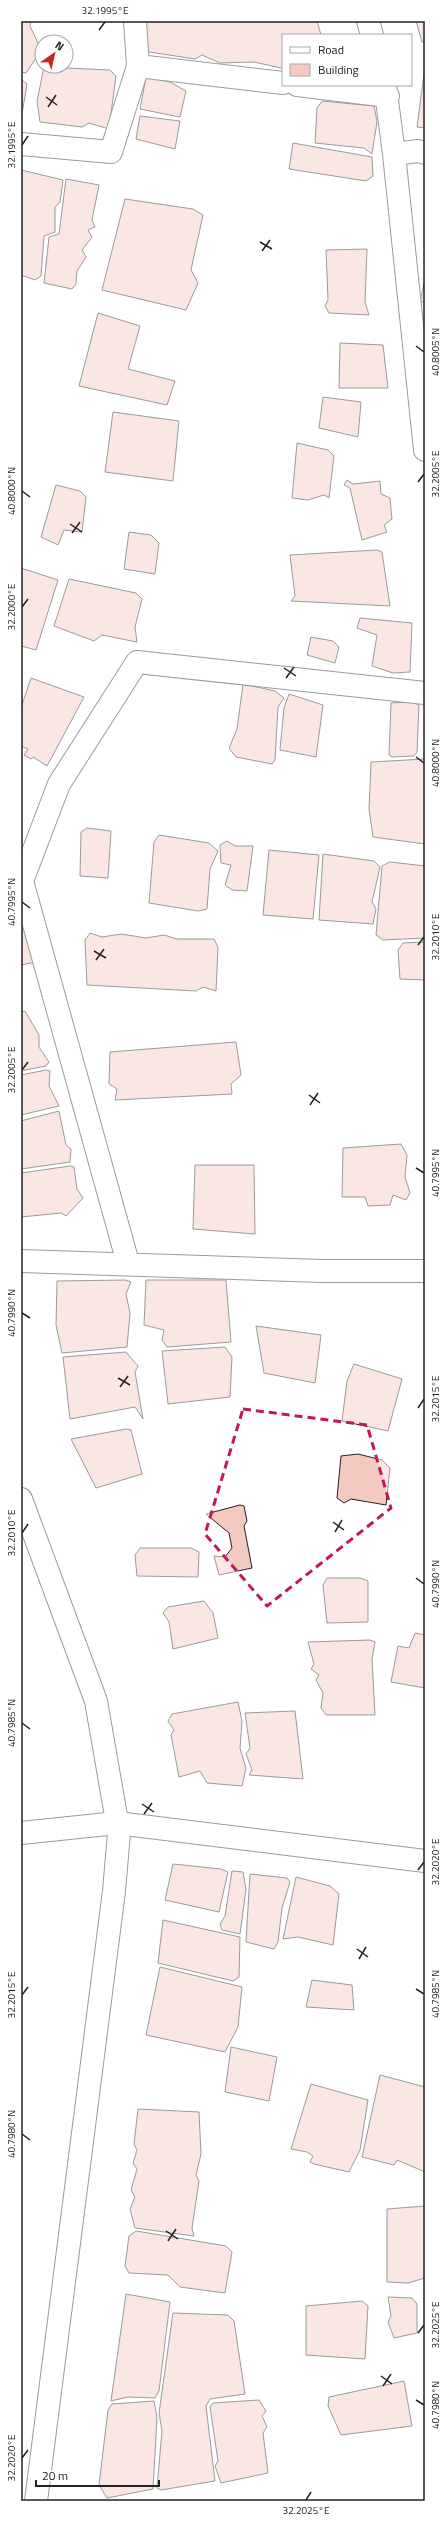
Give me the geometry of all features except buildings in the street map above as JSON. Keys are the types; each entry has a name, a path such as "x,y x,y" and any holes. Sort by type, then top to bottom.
{"street":[{"path":"21,144 111,152 138,66 135,21"},
{"path":"368,21 372,34"},
{"path":"138,66 282,83"},
{"path":"315,86 386,90 425,450"},
{"path":"394,154 418,151 425,153"},
{"path":"128,1263 22,881 59,784 137,662 425,693"},
{"path":"21,1262 128,1263 322,1271 425,1271"},
{"path":"21,1499 96,1701 119,1833 114,1891 36,2501"},
{"path":"21,1833 117,1823 425,1862"}],"highlighted area":[{"path":"243,1409 367,1425 391,1508 267,1606 205,1534"}]}
